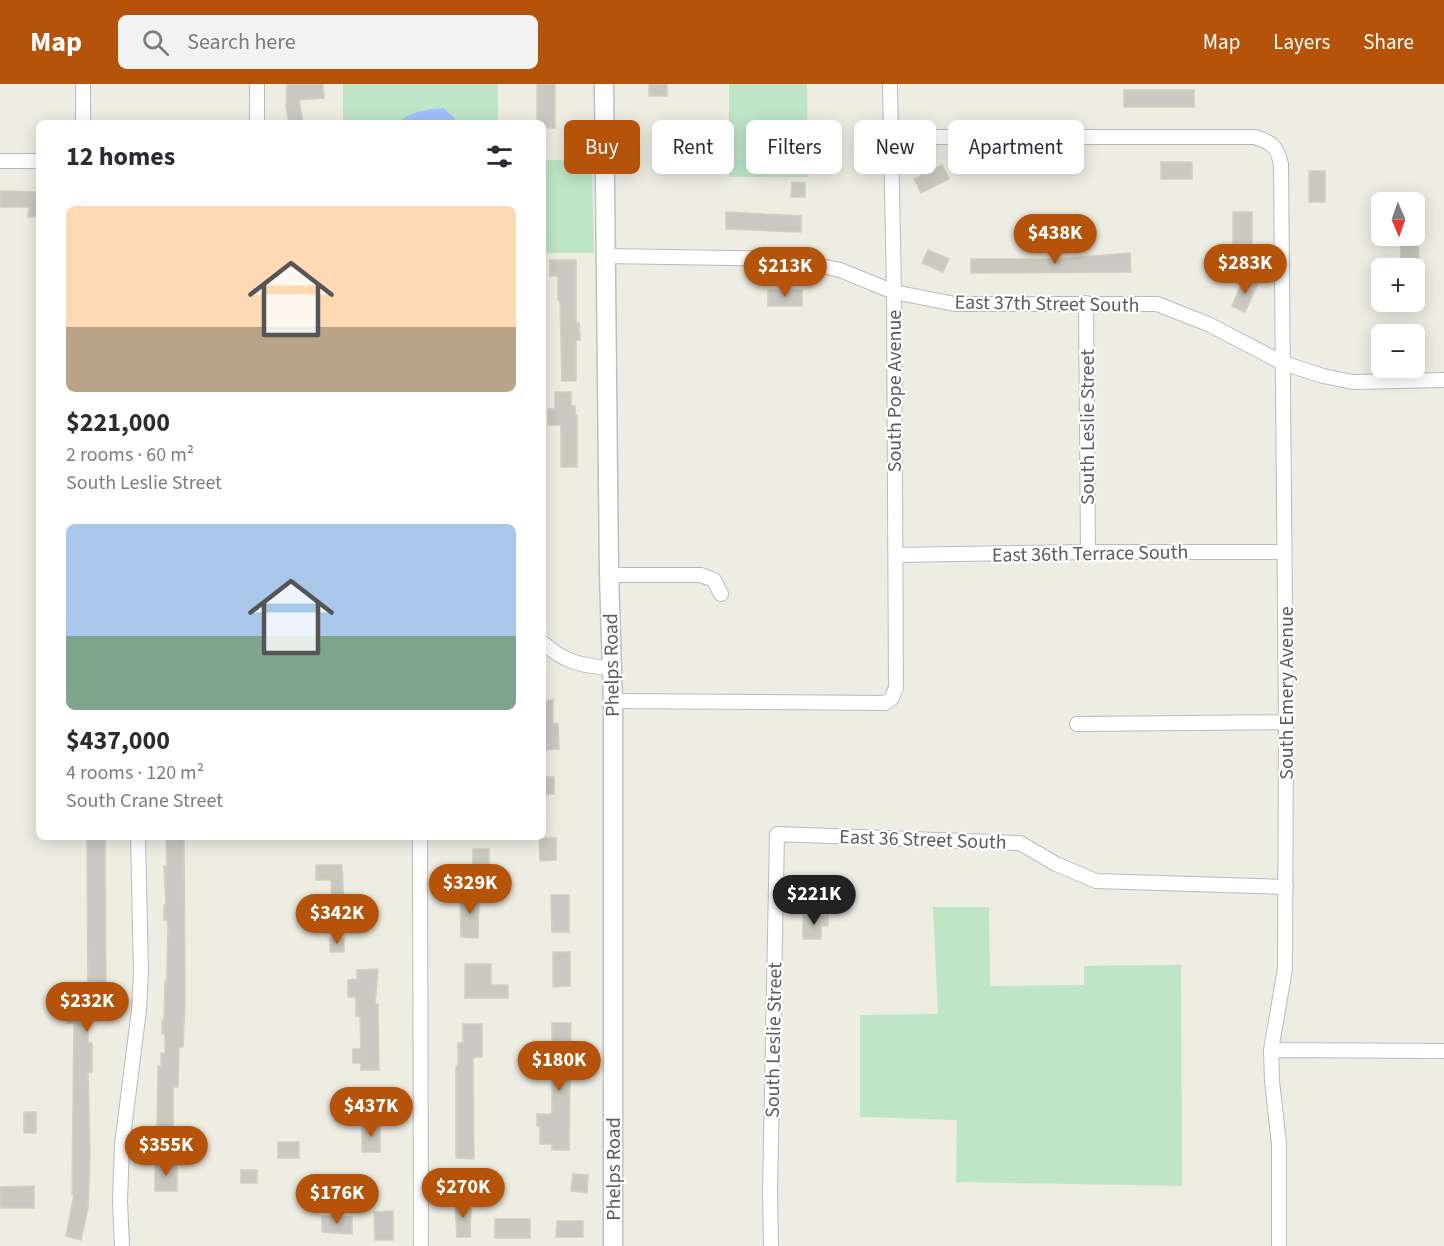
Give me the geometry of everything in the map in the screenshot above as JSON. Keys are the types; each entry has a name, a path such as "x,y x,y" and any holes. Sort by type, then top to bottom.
{"street":[{"path":"83,84 83,120"},
{"path":"257,84 257,120"},
{"name":"Phelps Road","path":"604,84 609,575 613,701 613,1246"},
{"name":"South Pope Avenue","path":"890,84 891,120"},
{"name":"South Emery Avenue","path":"936,137 1255,137 1269,142 1279,153 1281,164 1285,552 1286,969 1271,1050 1279,1144 1279,1246"},
{"path":"0,161 36,161"},
{"name":"South Pope Avenue","path":"613,701 885,703 892,698 896,687 892,174"},
{"name":"East 37th Street South","path":"605,256 787,259 840,270 894,292 955,304 1157,304 1208,324 1283,363 1323,376 1353,382 1444,380"},
{"name":"South Leslie Street","path":"1086,303 1088,552"},
{"name":"East 36th Terrace South","path":"896,555 1285,552"},
{"path":"609,575 701,575 714,580 721,594"},
{"path":"546,646 557,655 581,665 612,668"},
{"path":"1077,724 1286,722"},
{"name":"South Leslie Street","path":"771,1246 770,1191 777,834"},
{"name":"East 36 Street South","path":"777,834 1020,843 1056,864 1096,882 1286,887"},
{"path":"122,1246 120,1201 122,1145 139,1010 141,972 138,840"},
{"path":"420,840 421,1246"},
{"path":"1271,1050 1444,1051"}],"green space":[{"path":"343,84 498,84 498,120 343,120"},
{"path":"729,84 807,84 807,120 746,120 746,174 808,174 808,177 729,177 729,174 734,174 734,120 729,120"},
{"path":"546,160 564,160 564,174 592,174 594,253 546,253"},
{"path":"933,907 989,907 990,986 1084,985 1084,966 1181,965 1182,1186 956,1182 957,1120 860,1117 860,1015 938,1014"}],"water":[{"path":"443,108 455,120 402,120 424,110"}],"building":[{"path":"287,84 323,84 324,98 299,100 302,120 288,120 286,107"},
{"path":"537,84 555,84 555,128 546,128 546,120 537,120"},
{"path":"649,84 667,84 667,96 649,96"},
{"path":"1124,90 1194,90 1194,107 1124,107"},
{"path":"1161,162 1192,162 1192,179 1161,179"},
{"path":"942,165 949,179 921,193 914,179 924,174 936,174 936,168"},
{"path":"1309,171 1325,171 1325,202 1309,202"},
{"path":"792,182 805,183 805,197 791,197"},
{"path":"0,191 36,192 36,217 28,217 29,207 0,207"},
{"path":"726,212 801,216 801,232 726,229"},
{"path":"1233,212 1252,212 1252,243 1233,243"},
{"path":"1401,246 1418,246 1419,258 1401,258"},
{"path":"928,250 949,259 943,272 922,263"},
{"path":"1130,253 1131,272 971,273 971,259 1056,259"},
{"path":"550,260 576,260 576,323 579,323 580,340 576,340 576,381 562,381 558,276 550,276"},
{"path":"1244,278 1258,284 1245,312 1232,306"},
{"path":"768,290 802,290 802,306 768,306"},
{"path":"555,392 571,392 571,406 575,406 575,415 577,415 577,467 561,467 561,425 548,425 548,409 555,409"},
{"path":"546,700 553,700 553,724 558,724 559,749 546,750"},
{"path":"546,777 554,777 554,794 546,795"},
{"path":"556,838 556,860 540,861 539,840"},
{"path":"87,840 105,840 106,991 100,991 100,1014 88,1014 88,1043 92,1043 92,1072 88,1072 90,1154 88,1208 81,1240 66,1236 74,1194 72,1194 74,1023 67,1023 68,1005 76,1006 76,997 88,997"},
{"path":"166,840 184,840 183,1047 179,1047 178,1087 173,1087 173,1127 157,1127 158,1066 161,1066 161,1053 165,1054 162,1020 164,1021 165,981 167,982 168,927 167,920 164,920 164,905 166,905 164,866 167,866"},
{"path":"473,849 489,849 489,886 472,886"},
{"path":"316,865 342,865 344,908 332,908 331,880 316,880"},
{"path":"460,893 479,893 478,938 461,937"},
{"path":"551,895 569,895 569,932 552,932"},
{"path":"339,915 365,915 366,932 338,932"},
{"path":"803,915 828,915 828,926 821,926 821,939 803,939"},
{"path":"330,938 344,938 344,952 330,952"},
{"path":"553,952 570,952 570,986 553,987"},
{"path":"465,964 491,964 491,985 508,985 508,998 465,998"},
{"path":"378,969 375,1004 378,1004 379,1070 361,1070 361,1063 353,1063 353,1049 361,1049 360,1016 356,1016 356,997 348,997 348,980 357,979 357,970"},
{"path":"552,1023 571,1023 569,1150 552,1150 552,1144 540,1144 540,1126 537,1126 537,1114 552,1114"},
{"path":"463,1024 482,1024 482,1057 473,1059 474,1159 456,1158 456,1066 458,1066 458,1043 463,1043"},
{"path":"24,1112 36,1112 36,1133 24,1133"},
{"path":"362,1125 380,1125 380,1152 362,1152"},
{"path":"278,1142 299,1142 299,1158 278,1158"},
{"path":"155,1163 177,1163 177,1191 155,1191"},
{"path":"241,1170 257,1170 257,1183 241,1183"},
{"path":"573,1174 588,1175 587,1193 571,1191"},
{"path":"34,1186 34,1208 0,1208 0,1187"},
{"path":"455,1203 471,1203 470,1237 457,1237"},
{"path":"393,1211 393,1240 375,1240 374,1212"},
{"path":"322,1216 352,1217 352,1234 322,1232"},
{"path":"495,1219 530,1219 530,1238 495,1238"},
{"path":"557,1221 583,1221 583,1237 556,1237"}]}
